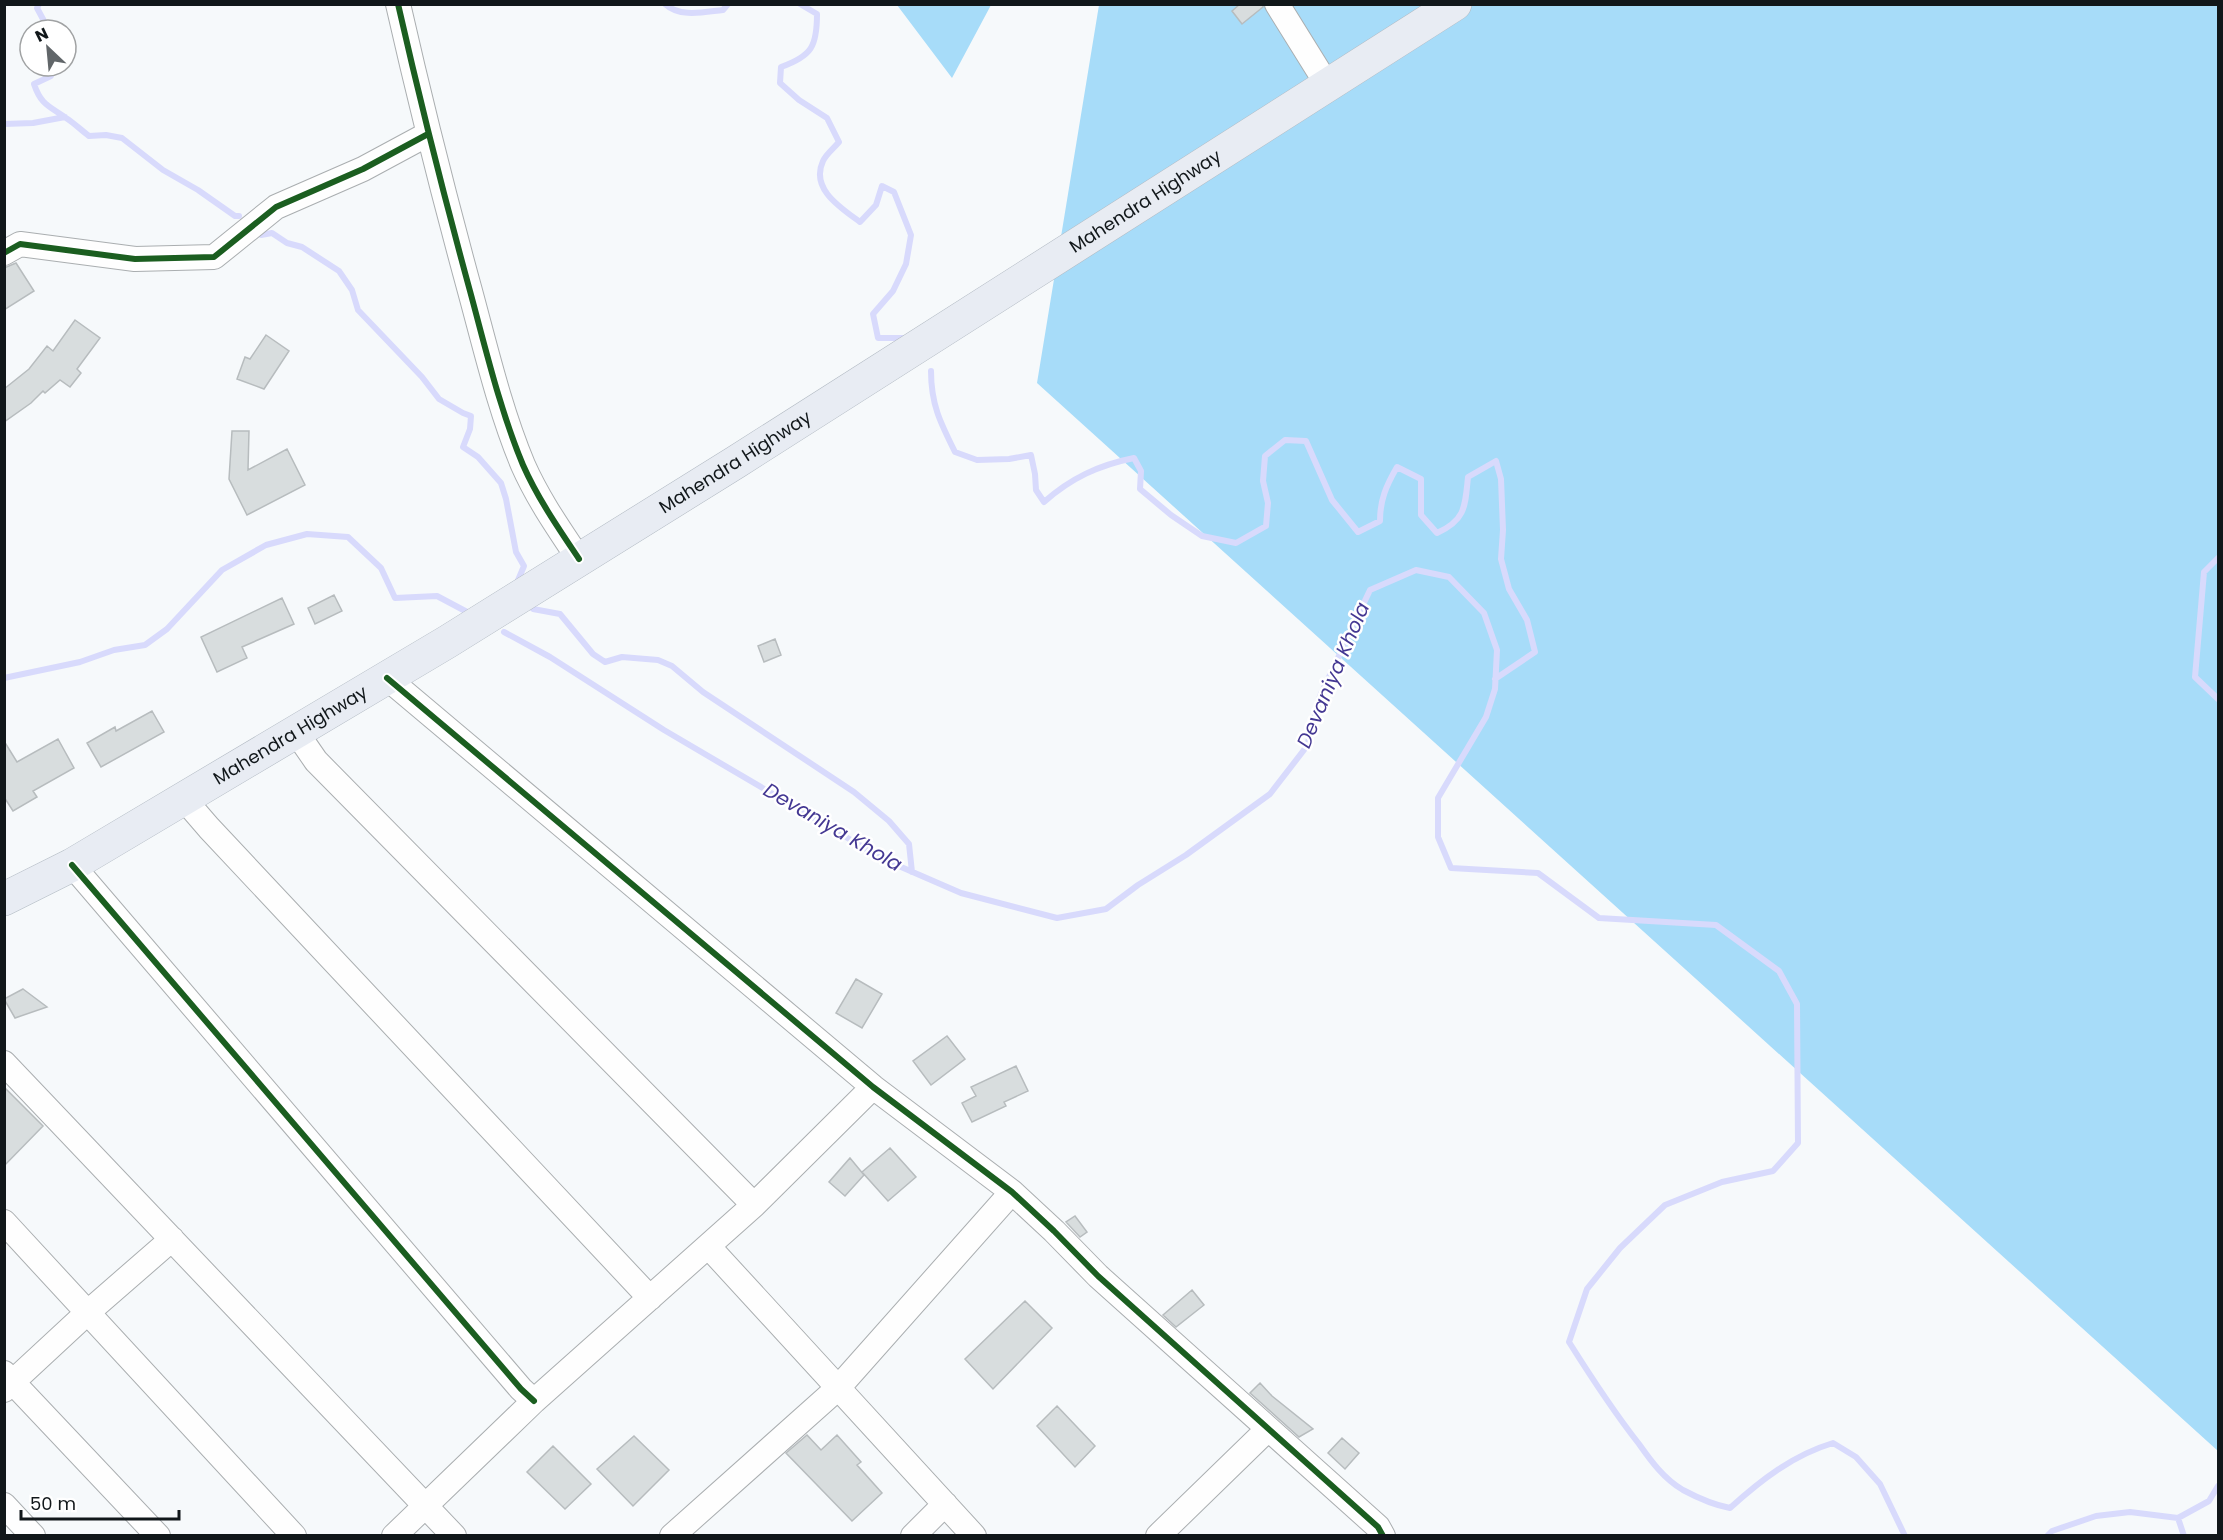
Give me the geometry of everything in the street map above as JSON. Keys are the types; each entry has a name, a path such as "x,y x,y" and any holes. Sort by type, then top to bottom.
{"highway":[{"name":"Mahendra Highway","path":"4,899 72,865 447,642 736,462 1455,4"}],"street":[{"path":"398,4 428,134 509,428 524,467 544,506 579,559"},
{"path":"1277,4 1328,86"},
{"path":"4,253 20,244 135,260 214,257 276,207 363,169 428,134"},
{"path":"387,678 873,1087 1012,1192 1098,1276 1378,1527 1383,1536"},
{"path":"296,732 316,761 754,1205"},
{"path":"184,799 650,1298"},
{"path":"72,865 521,1389 534,1401"},
{"path":"4,1063 454,1536"},
{"path":"394,1536 534,1401 754,1205 873,1087"},
{"path":"672,1536 838,1388 1012,1192"},
{"path":"4,1222 294,1536"},
{"path":"158,1536 38,1407 7,1382 172,1239"},
{"path":"708,1246 974,1536"},
{"path":"1158,1536 1268,1429"},
{"path":"4,1504 33,1536"},
{"path":"913,1536 945,1504"}],"shaded area":[{"path":"897,5 991,5 952,78"},
{"path":"1099,5 2218,5 2218,1451 1037,383"}],"building":[{"path":"1240,4 1263,4 1263,7 1242,24 1232,11"},
{"path":"16,263 34,291 4,310 4,268"},
{"path":"75,320 100,338 77,369 81,373 70,387 60,380 4,422 4,389 29,369 47,346 53,351"},
{"path":"266,335 289,351 264,389 237,379 245,357 250,359"},
{"path":"232,431 249,431 248,470 287,449 305,485 247,515 229,479"},
{"path":"334,595 342,611 315,624 308,608"},
{"path":"282,598 294,624 242,647 247,658 217,672 201,637"},
{"path":"775,639 781,655 764,662 758,646"},
{"path":"152,711 164,732 101,767 87,743 115,727 116,731"},
{"path":"58,739 74,768 33,791 37,797 13,811 4,797 4,741 17,762"},
{"path":"856,979 882,994 862,1028 836,1013"},
{"path":"23,989 47,1007 15,1018 4,999"},
{"path":"947,1036 965,1059 931,1085 913,1061"},
{"path":"1016,1066 1028,1091 1004,1102 1006,1106 972,1122 962,1103 976,1096 971,1087"},
{"path":"4,1087 43,1126 4,1166"},
{"path":"890,1148 916,1177 888,1201 862,1172"},
{"path":"850,1158 864,1175 845,1196 829,1182"},
{"path":"1075,1216 1087,1232 1080,1237 1066,1222"},
{"path":"1192,1290 1204,1305 1176,1327 1163,1315"},
{"path":"1025,1301 1052,1328 993,1389 965,1359"},
{"path":"1260,1383 1272,1396 1313,1429 1299,1437 1250,1393"},
{"path":"1057,1406 1095,1446 1075,1467 1037,1426"},
{"path":"807,1435 821,1450 837,1435 861,1462 857,1465 882,1493 852,1521 786,1453"},
{"path":"634,1436 669,1470 633,1506 597,1469"},
{"path":"1342,1438 1359,1453 1345,1469 1328,1453"},
{"path":"553,1446 591,1484 565,1509 527,1472"}],"waterway":[{"path":"39,4 37,8 42,18"},
{"path":"665,4 685,13 723,10 728,4"},
{"path":"800,4 817,14 814,42 800,59 781,67 780,83 799,100 827,118 839,142 824,158 820,171 824,189 837,204 860,222 876,205 882,186 894,192 911,235 906,264 893,291 873,314 878,338 903,338"},
{"path":"47,78 34,84 40,96 46,104 89,136 106,135 122,138 163,170 198,190 235,216 239,216"},
{"path":"4,124 33,123 65,117"},
{"path":"261,235 272,233 287,243 302,247 339,271 352,290 358,310 422,377 439,399 471,416 470,429 463,447 478,457 501,483 516,552 524,566 516,585"},
{"path":"931,371 937,413 955,452 977,460 1009,459 1031,455 1036,490 1044,502 1086,474 1109,464 1134,458 1141,471 1140,489 1171,515 1202,536 1236,543 1266,526 1268,503 1263,481 1265,456 1285,440 1306,441 1332,500 1358,532 1380,521 1384,493 1397,467 1421,479 1421,515 1437,533 1454,523 1459,517 1465,504 1468,477 1496,461 1501,479 1503,530 1501,559 1509,589 1527,620 1535,652 1495,679"},
{"name":"Devaniya Khola","path":"4,678 80,662 114,650 145,645 167,629 222,570 266,545 307,534 348,537 381,568 395,598 437,596 469,613"},
{"path":"2218,558 2204,572 2195,677 2218,699"},
{"name":"Devaniya Khola","path":"504,632 550,657 664,730 885,860 961,893 1057,918 1106,909 1270,794 1307,746 1320,696 1370,590 1416,570 1449,577 1484,613 1497,650 1495,689 1486,717 1438,798 1438,837 1451,868 1538,873 1599,918 1716,925 1779,971 1797,1004 1798,1143 1773,1171 1722,1182 1665,1205 1620,1248 1587,1289 1569,1342 1648,1457 1676,1486 1706,1501 1730,1508 1791,1461 1833,1443 1856,1457 1880,1484 1905,1536"},
{"path":"528,604 533,609 560,614 593,654 605,662 622,657 658,660 672,666 703,692 854,792 889,821 909,844 912,872"},
{"path":"2178,1518 2209,1501 2218,1486"},
{"name":"Devaniya Khola","path":"2047,1536 2052,1531 2096,1516 2130,1512 2178,1518 2184,1536"}],"cycle path":[{"path":"398,4 451,220 507,423 535,490 579,559"},
{"path":"4,253 20,244 135,259 214,257 276,207 363,169 428,134"},
{"path":"387,678 873,1087 1012,1192 1098,1276 1378,1527 1383,1536"},
{"path":"72,865 521,1389 534,1401"}]}
